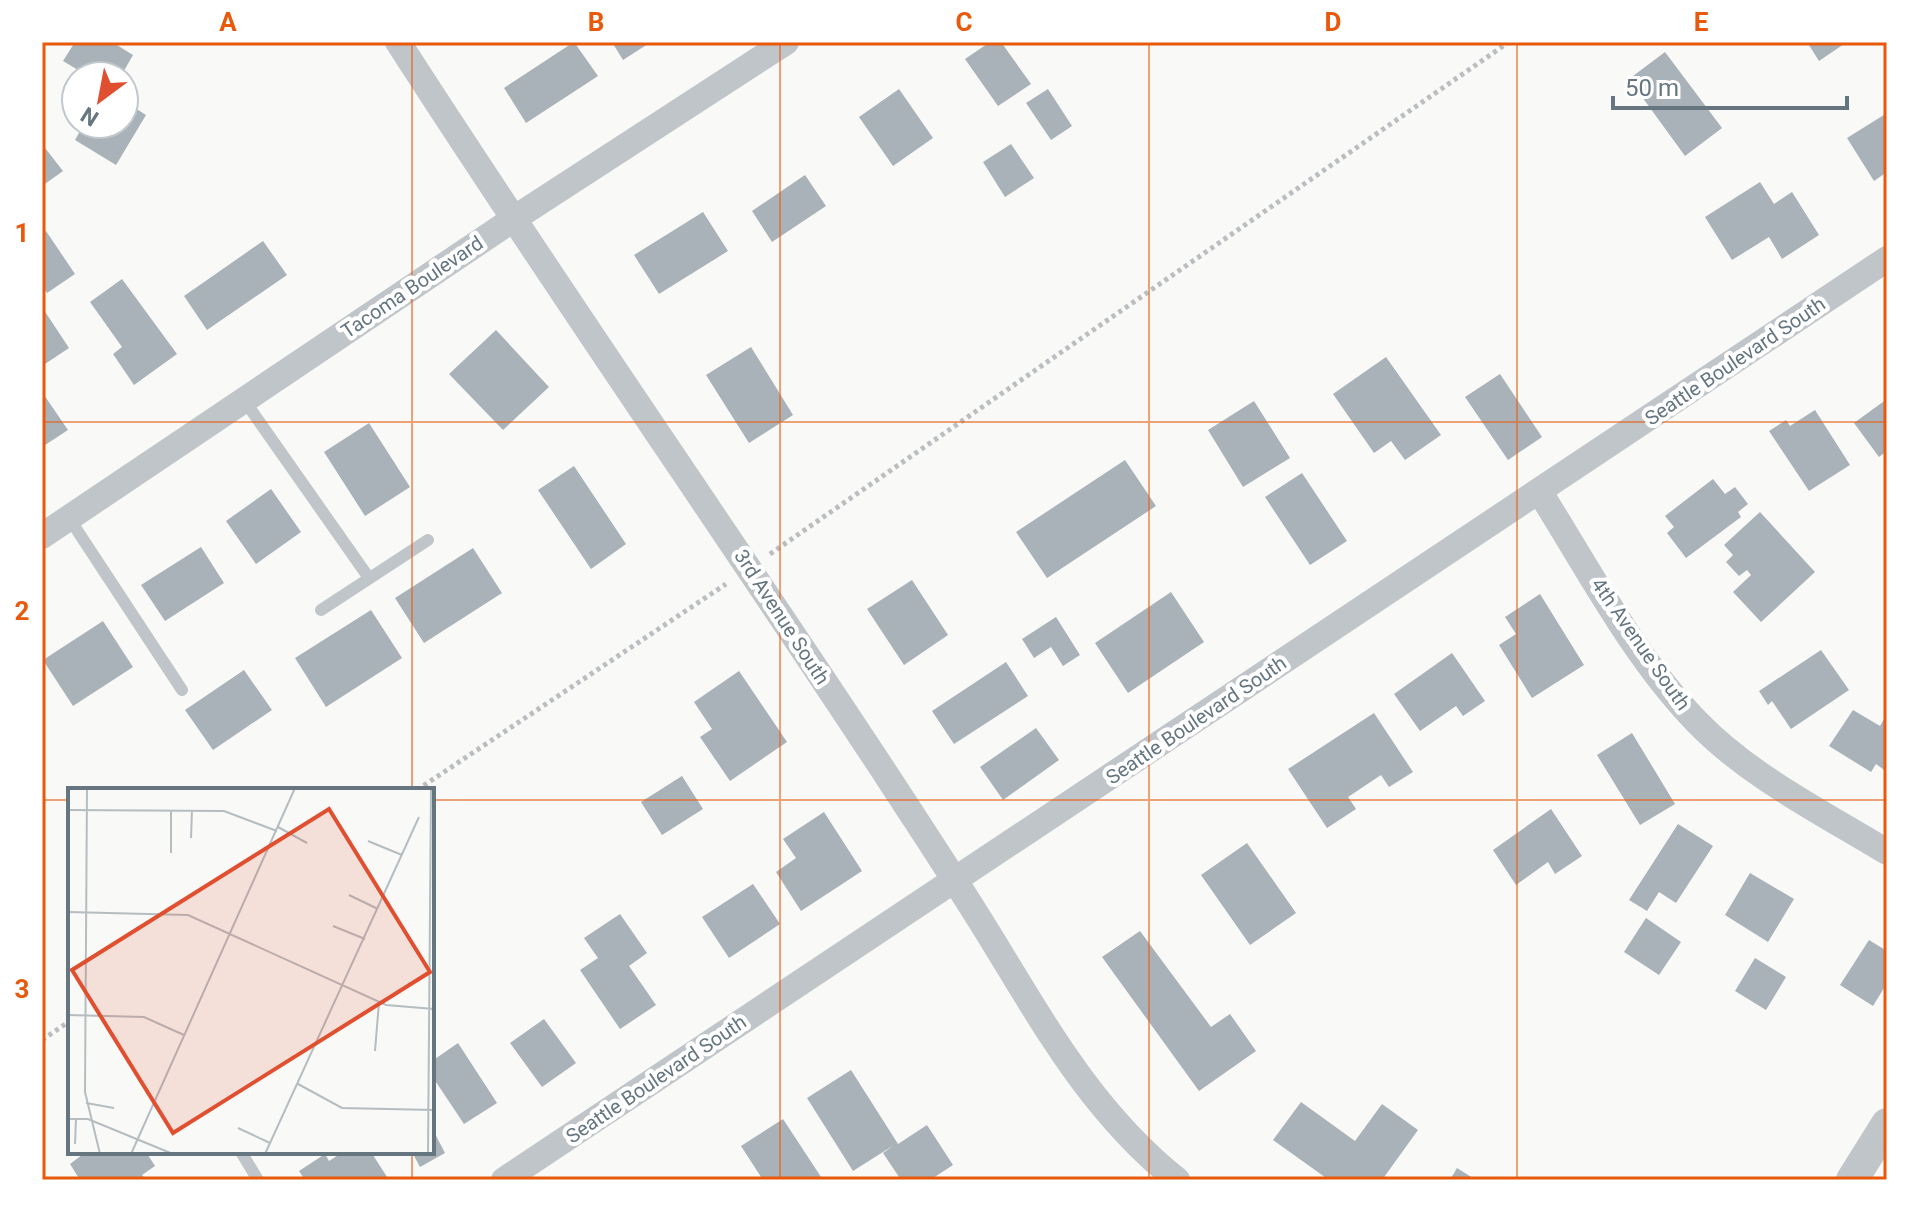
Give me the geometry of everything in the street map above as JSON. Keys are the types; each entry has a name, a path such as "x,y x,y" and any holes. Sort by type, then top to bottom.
{"street":[{"name":"3rd Avenue South","path":"398,42 512,220 750,568 955,880 1082,1082 1115,1125 1177,1180"},
{"name":"Tacoma Boulevard","path":"42,536 512,220 786,42"},
{"name":"Seattle Boulevard South","path":"504,1180 1887,259"},
{"name":"4th Avenue South","path":"1539,491 1644,656 1669,692 1699,724 1771,780 1887,852"},
{"path":"1852,1180 1887,1124"}],"lane":[{"path":"244,400 369,578"},
{"path":"69,518 182,690"},
{"path":"321,610 428,540"},
{"path":"242,1154 258,1180"}],"path":[{"path":"420,788 750,568 1509,42"},
{"path":"42,1040 68,1022"}],"building":[{"path":"75,42 112,42 133,55 130,60 64,60"},
{"path":"574,42 598,76 526,123 504,88"},
{"path":"612,42 651,42 623,60"},
{"path":"990,42 1001,42 1031,84 998,106 965,59"},
{"path":"1807,42 1847,42 1819,61"},
{"path":"1665,52 1722,128 1685,156 1629,79"},
{"path":"899,89 933,138 893,166 859,117"},
{"path":"1048,89 1072,126 1051,140 1026,103"},
{"path":"140,111 146,115 140,125"},
{"path":"1887,113 1887,172 1874,181 1847,138"},
{"path":"75,140 131,140 116,165"},
{"path":"42,144 63,171 42,186"},
{"path":"1011,144 1034,178 1005,197 983,162"},
{"path":"805,175 826,206 772,242 752,211"},
{"path":"1760,182 1774,204 1792,192 1819,235 1782,259 1769,237 1732,260 1705,217"},
{"path":"703,212 728,251 659,294 634,255"},
{"path":"46,231 75,274 47,293 42,286 42,234"},
{"path":"263,241 287,275 207,330 184,296"},
{"path":"122,279 177,354 134,385 113,354 122,347 90,302"},
{"path":"42,307 69,348 42,366"},
{"path":"496,330 549,387 503,430 449,374"},
{"path":"751,347 793,415 749,443 706,375"},
{"path":"1386,357 1441,435 1405,460 1391,441 1374,453 1333,394"},
{"path":"1500,374 1542,437 1508,460 1465,397"},
{"path":"42,392 68,430 42,447"},
{"path":"1887,399 1887,451 1879,457 1854,423"},
{"path":"1254,401 1290,458 1243,487 1208,430"},
{"path":"1815,410 1850,465 1809,491 1769,431 1786,420 1790,426"},
{"path":"369,423 410,487 365,516 324,452"},
{"path":"1125,460 1156,506 1047,578 1016,532"},
{"path":"574,466 626,544 591,569 538,490"},
{"path":"1302,473 1347,541 1310,565 1265,497"},
{"path":"1713,479 1725,494 1735,487 1748,504 1738,512 1741,517 1686,558 1667,533 1674,527 1665,516"},
{"path":"271,489 301,532 256,564 226,521"},
{"path":"1760,512 1815,572 1761,622 1733,592 1751,575 1747,570 1739,576 1726,562 1733,555 1724,545"},
{"path":"201,547 224,583 165,621 141,585"},
{"path":"473,548 502,593 424,643 395,598"},
{"path":"912,580 948,635 904,665 867,609"},
{"path":"1171,592 1204,642 1128,693 1095,643"},
{"path":"1540,594 1584,665 1532,698 1499,645 1516,634 1505,617"},
{"path":"371,610 402,658 326,707 295,658"},
{"path":"1056,617 1080,655 1063,666 1051,647 1034,658 1022,639"},
{"path":"103,621 133,667 73,706 43,660"},
{"path":"1821,650 1849,690 1791,729 1772,701 1768,705 1759,691"},
{"path":"1452,653 1485,701 1463,716 1456,706 1420,731 1394,694"},
{"path":"1006,662 1028,696 954,744 932,711"},
{"path":"244,670 272,710 213,750 185,710"},
{"path":"739,671 787,742 730,781 700,737 712,729 694,702"},
{"path":"1853,710 1880,726 1884,719 1887,721 1887,772 1876,764 1871,772 1829,746"},
{"path":"1374,713 1413,772 1389,787 1381,775 1348,797 1356,809 1327,828 1288,769"},
{"path":"1036,728 1059,760 1003,800 980,767"},
{"path":"1632,733 1675,804 1640,825 1597,755"},
{"path":"682,776 703,809 662,835 641,802"},
{"path":"1551,809 1582,856 1555,874 1548,862 1516,885 1493,850"},
{"path":"824,812 862,871 801,911 776,872 796,858 783,839"},
{"path":"1678,824 1713,846 1676,903 1659,892 1647,911 1629,900"},
{"path":"1247,843 1296,913 1250,945 1201,875"},
{"path":"1750,873 1794,899 1768,942 1725,915"},
{"path":"753,884 780,924 729,958 702,917"},
{"path":"620,914 647,953 629,966 656,1005 620,1029 580,970 598,958 584,938"},
{"path":"1646,918 1681,942 1659,975 1624,952"},
{"path":"1140,931 1211,1027 1230,1014 1256,1051 1199,1091 1102,957"},
{"path":"1869,940 1887,951 1887,983 1873,1006 1840,985"},
{"path":"1755,958 1786,977 1766,1010 1735,991"},
{"path":"544,1019 576,1063 542,1087 510,1043"},
{"path":"458,1043 497,1103 464,1124 434,1079 434,1060"},
{"path":"851,1070 898,1144 927,1125 953,1165 930,1180 901,1180 883,1153 894,1145 853,1171 807,1098"},
{"path":"1301,1102 1355,1141 1382,1104 1418,1130 1382,1180 1329,1180 1273,1140"},
{"path":"783,1119 823,1180 763,1180 741,1146"},
{"path":"434,1132 445,1153 420,1167 413,1154 434,1154"},
{"path":"147,1154 155,1166 142,1175 146,1180 80,1180 70,1164 82,1155"},
{"path":"325,1154 329,1161 340,1154 372,1154 389,1180 305,1180 299,1171"},
{"path":"1457,1168 1476,1180 1450,1180"}]}
